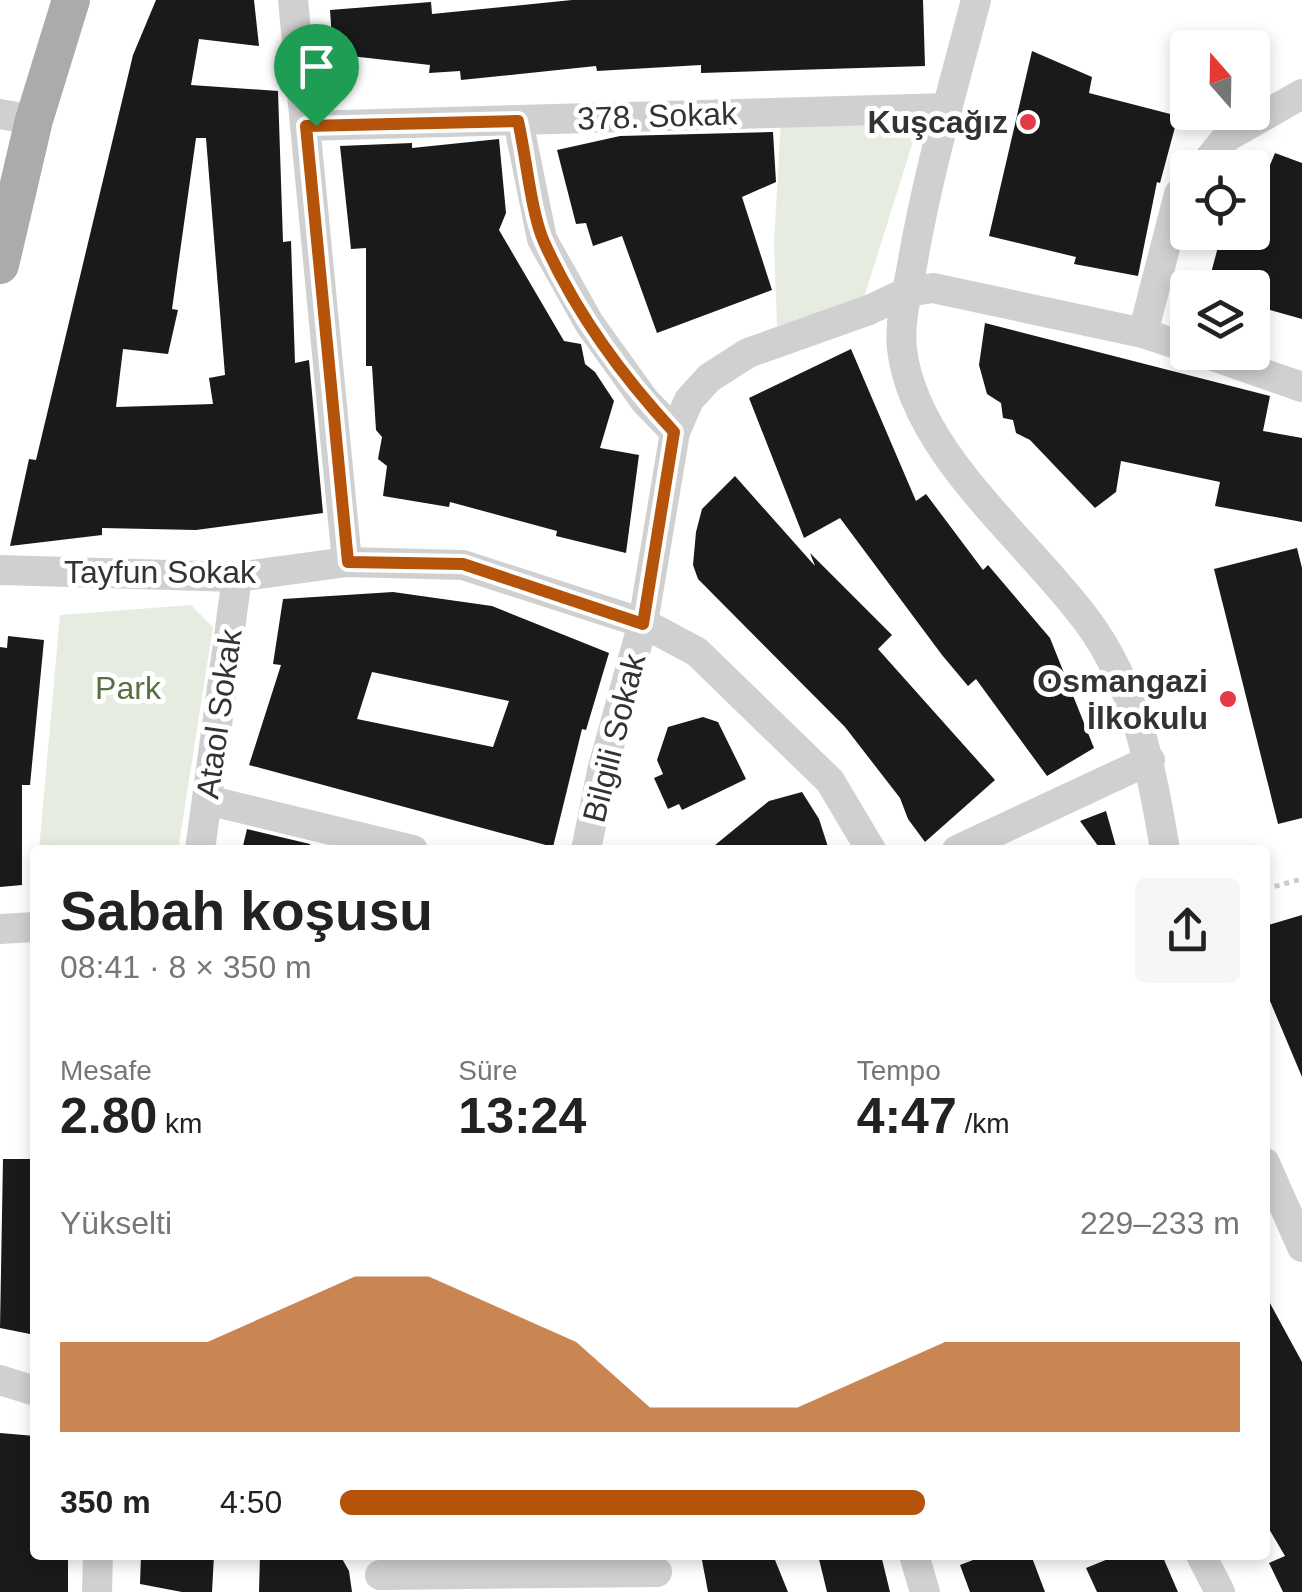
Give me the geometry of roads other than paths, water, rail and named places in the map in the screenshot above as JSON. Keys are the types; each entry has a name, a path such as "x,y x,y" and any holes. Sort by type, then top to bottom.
{"main road":[{"path":"0,265 17,117 70,0"}],"street":[{"path":"293,0 348,562"},
{"path":"976,0 920,219 902,319 902,350 913,392 935,434 966,477 1090,624 1122,679 1150,760 1164,845"},
{"path":"1217,150 1227,138 1302,94"},
{"name":"378. Sokak","path":"306,126 948,108"},
{"path":"518,121 542,239 589,323 646,401 674,432"},
{"path":"1143,333 1170,229"},
{"path":"907,292 932,288 1170,342"},
{"name":"Bilgili Sokak","path":"587,845 602,770 643,624 674,432 689,400 708,378 748,353 869,310 907,292"},
{"path":"1248,370 1299,390"},
{"name":"Tayfun Sokak","path":"0,570 237,577 348,562 463,564 643,624 697,652 830,781 868,845"},
{"name":"Ataol Sokak","path":"201,845 237,577"},
{"path":"968,845 1150,760"},
{"path":"207,800 393,845"},
{"path":"0,929 30,927"},
{"path":"1270,1174 1302,1247"},
{"path":"0,1380 30,1389"},
{"path":"97,1592 98,1560"},
{"path":"915,1560 925,1592"},
{"path":"1204,1560 1220,1592"},
{"path":"375,1574 657,1573"}],"place":[{"name":"Kuşcağız","path":"1028,122"},
{"name":"Osmangazi İlkokulu","path":"1228,699"}],"park label":[{"name":"Park","path":"128,688"}]}
